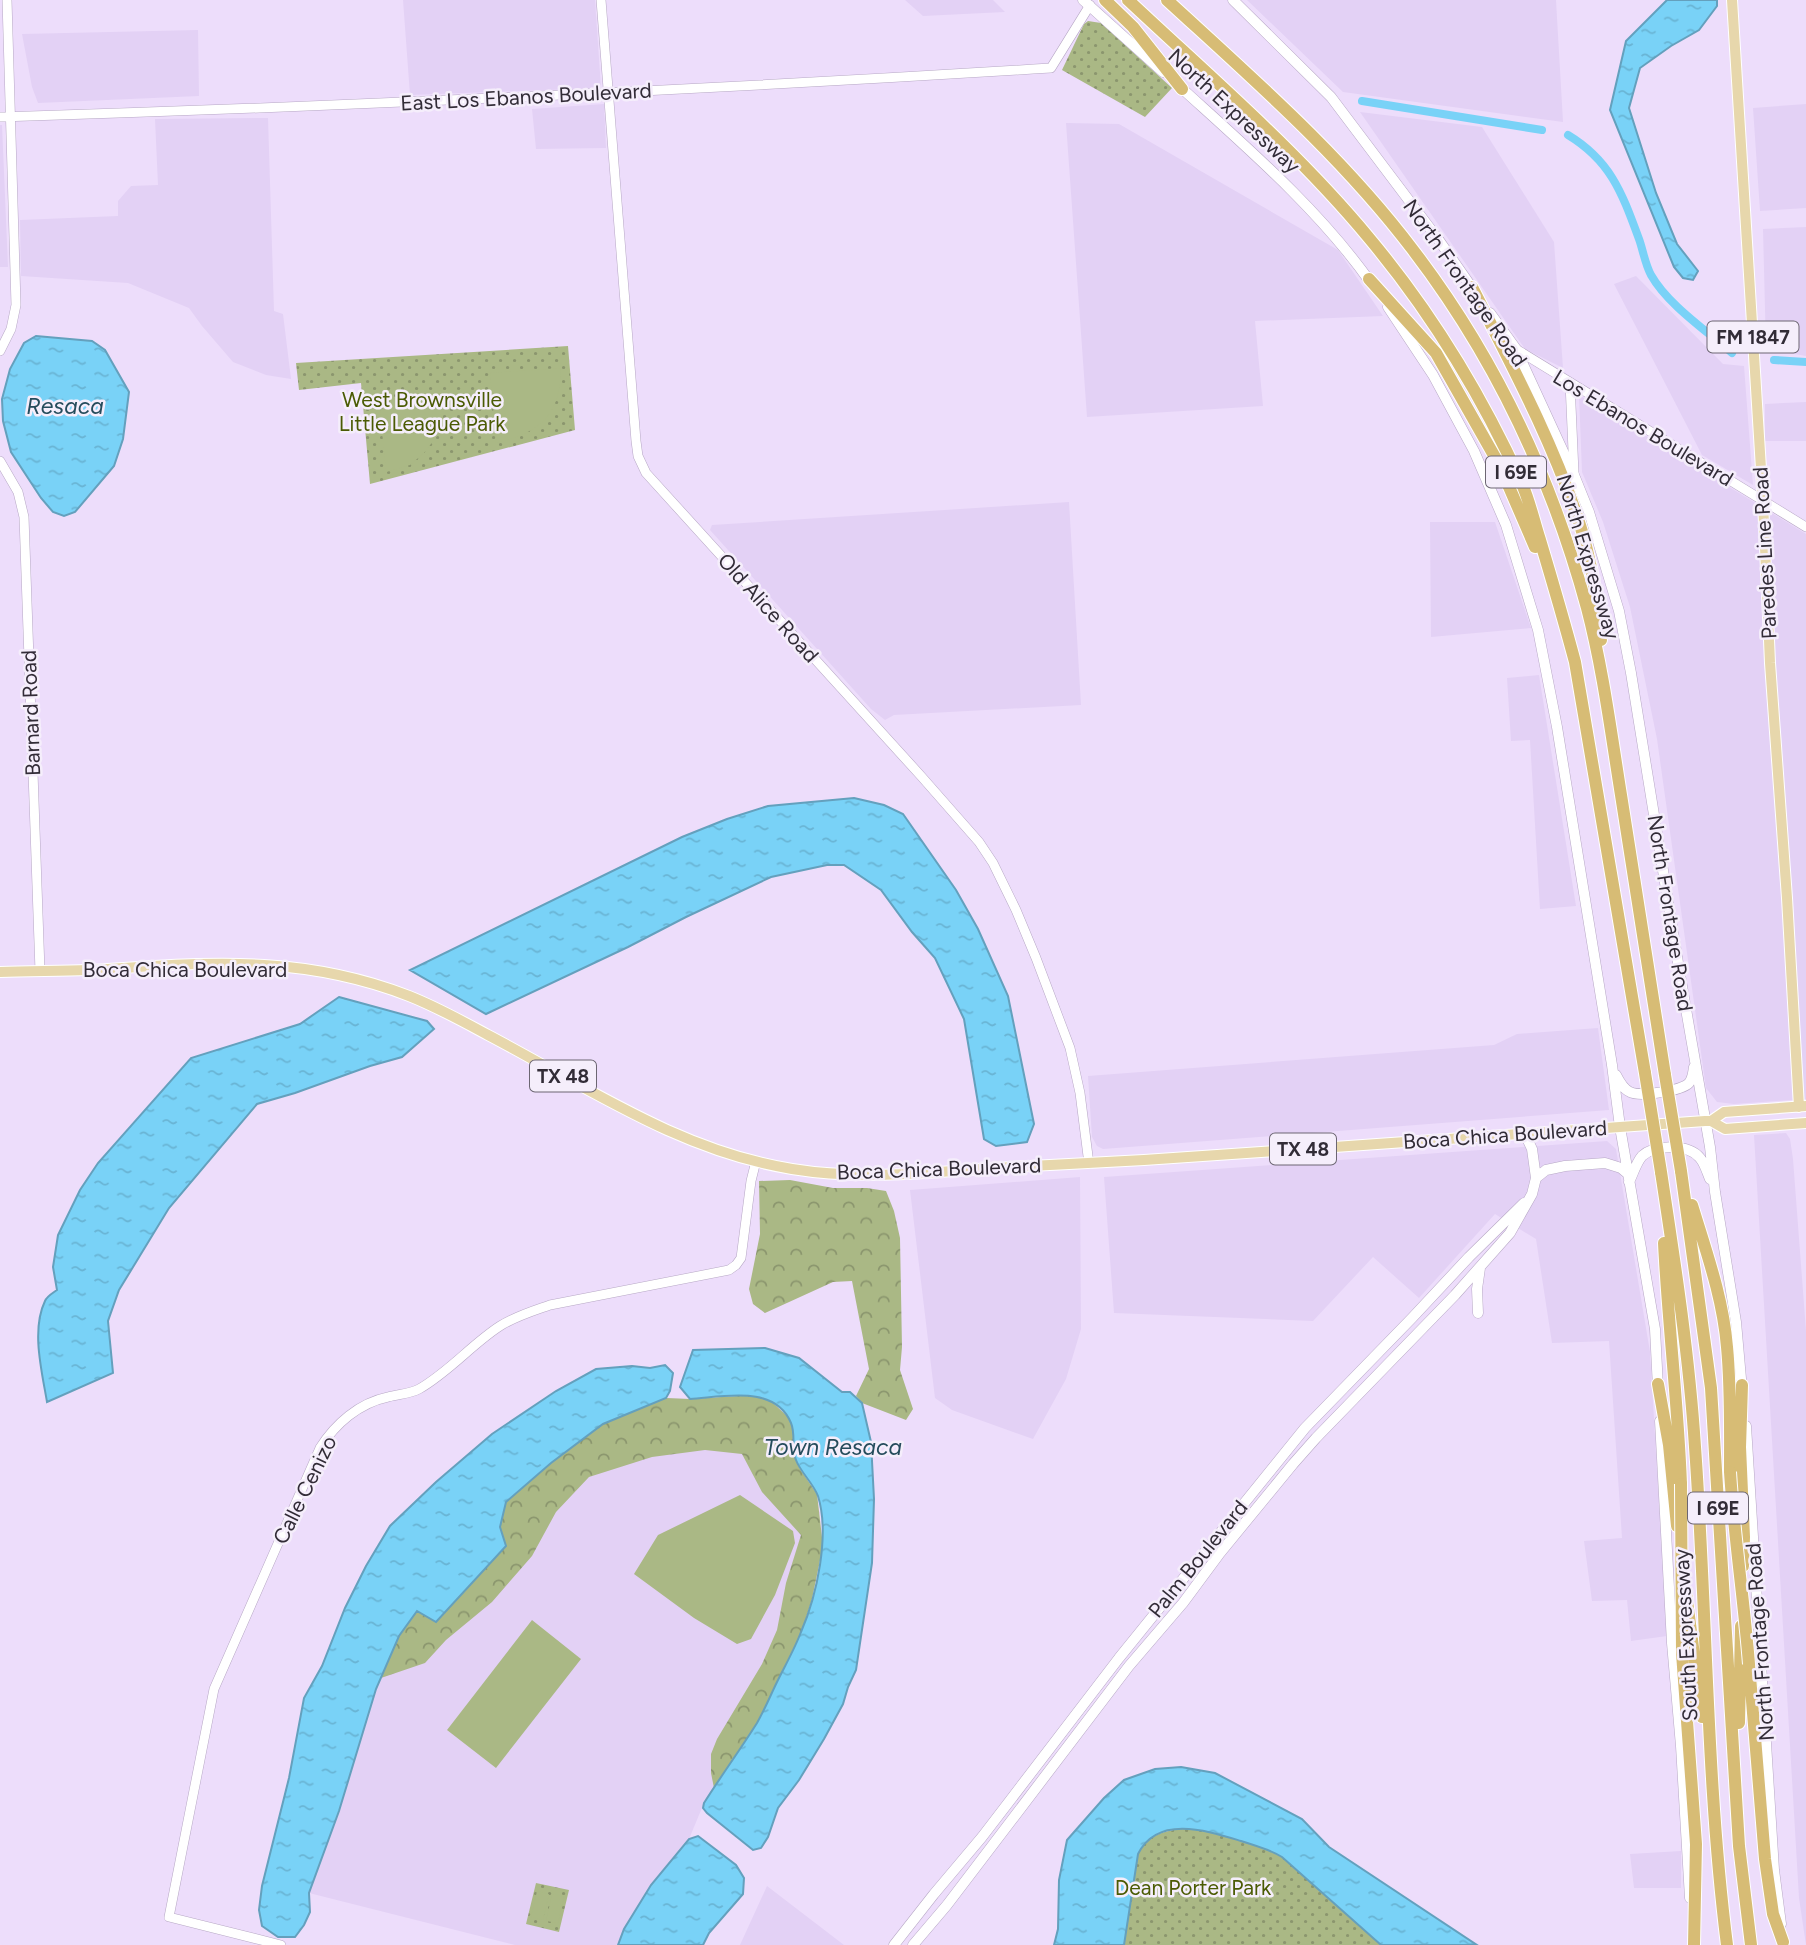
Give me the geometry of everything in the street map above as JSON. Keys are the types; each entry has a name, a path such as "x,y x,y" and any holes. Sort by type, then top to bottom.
{"highway":[{"path":"1105,0 1133,27 1182,89"},
{"name":"North Expressway","path":"1128,0 1286,147 1369,238 1432,322 1477,394 1524,487 1574,662 1645,1073"},
{"name":"North Expressway","path":"1167,0 1309,131 1366,192 1414,251 1473,338 1541,471 1559,518 1587,608 1604,687 1681,1171"},
{"path":"1368,279 1436,353 1457,389 1500,466 1564,621"},
{"path":"1472,287 1547,439 1580,526 1595,587 1616,765"},
{"name":"South Expressway","path":"1645,1073 1687,1351 1696,1447 1714,1818 1727,1945"},
{"path":"1681,1171 1710,1263 1721,1306 1727,1346 1733,1516 1745,1609 1765,1859 1773,1914 1783,1943"},
{"name":"South Expressway","path":"1681,1171 1711,1388 1739,1846 1751,1945"},
{"path":"1661,1172 1667,1304 1679,1437 1682,1653 1696,1844 1693,1945"},
{"path":"1658,1384 1669,1446 1714,1818"},
{"path":"1739,1846 1739,1689 1744,1537 1740,1447 1742,1385"}],"main road":[{"name":"North Frontage Road","path":"1233,0 1331,97 1438,239 1516,349 1589,512 1619,611 1695,1062 1708,1121 1715,1192 1736,1322 1774,1870 1783,1943"},
{"name":"Paredes Line Road","path":"1732,0 1763,501 1770,663 1802,1106"},
{"name":"North Expressway","path":"1086,3 1301,201 1338,241 1412,341 1474,451 1506,526 1538,630 1558,727 1620,1127"},
{"name":"Boca Chica Boulevard","path":"0,972 264,965 359,979 446,1012 617,1106 662,1129 706,1146 794,1169 869,1175 1089,1164 1708,1121 1724,1112 1802,1106"},
{"path":"1612,1065 1624,1088 1630,1092 1643,1093 1670,1091 1688,1084 1692,1079 1695,1062"},
{"name":"Boca Chica Boulevard","path":"1708,1121 1725,1129 1806,1123"},
{"name":"South Expressway","path":"1620,1127 1655,1329 1672,1643 1693,1945"},
{"name":"Palm Boulevard","path":"913,1945 947,1905 1129,1665 1183,1603 1293,1464 1510,1233 1535,1189 1532,1149 1525,1134"},
{"path":"1536,1178 1546,1170 1595,1163 1615,1165 1629,1178 1643,1155 1655,1150 1676,1148 1690,1151 1702,1160 1715,1192"},
{"name":"Palm Boulevard","path":"894,1945 982,1837 1128,1647 1305,1428 1469,1256 1530,1198"},
{"path":"1478,1313 1480,1267"}],"street":[{"path":"0,351 11,329 16,305 7,0"},
{"name":"Old Alice Road","path":"601,0 636,441 640,463 688,520 922,776 979,842 993,863 1036,958 1070,1048 1084,1118 1089,1164"},
{"name":"East Los Ebanos Boulevard","path":"0,117 608,94 1051,68 1086,3"},
{"name":"Los Ebanos Boulevard","path":"1516,349 1806,527"},
{"path":"1570,383 1574,475"},
{"name":"Barnard Road","path":"0,460 18,492 24,517 40,971"},
{"name":"Calle Cenizo","path":"281,1945 169,1917 214,1689 320,1448 340,1423 368,1404 385,1397 416,1391 499,1326 522,1314 550,1305 729,1270 741,1258 756,1161"}],"shaded area":[{"path":"403,0 595,0 601,88 410,95"},
{"path":"905,0 993,0 1005,12 923,16"},
{"path":"1247,0 1556,0 1563,122 1343,92"},
{"path":"198,30 199,96 38,103 32,87 22,34"},
{"path":"604,104 606,148 536,149 532,109"},
{"path":"1806,104 1806,208 1760,211 1753,108"},
{"path":"1360,112 1482,127 1554,242 1563,368 1525,349"},
{"path":"268,118 274,311 283,314 291,379 266,375 233,362 189,308 128,283 21,276 20,220 118,216 118,201 131,186 158,185 155,119"},
{"path":"1066,123 1119,124 1338,250 1383,316 1255,321 1263,406 1087,417"},
{"path":"2,125 8,267 0,267"},
{"path":"1806,227 1806,356 1766,349 1763,229"},
{"path":"1636,276 1723,364 1744,366 1753,485 1702,455 1614,284"},
{"path":"1579,395 1806,534 1806,1099 1734,1104 1717,1102 1706,1088 1657,739 1630,607 1603,522 1582,472"},
{"path":"1806,402 1806,441 1765,441 1765,404"},
{"path":"1069,502 1081,705 894,715 885,720 871,709 710,530 712,525"},
{"path":"1430,522 1495,522 1531,628 1431,637"},
{"path":"1539,675 1576,906 1540,909 1530,740 1511,741 1507,678"},
{"path":"1598,1028 1609,1110 1103,1149 1097,1146 1092,1137 1088,1076 1494,1045 1517,1034"},
{"path":"1786,1133 1790,1139 1793,1159 1806,1331 1806,1945 1799,1898 1754,1135"},
{"path":"1607,1141 1616,1149 1650,1352 1667,1636 1631,1641 1627,1600 1592,1601 1584,1541 1622,1538 1609,1341 1552,1343 1536,1239 1495,1214 1419,1298 1373,1257 1313,1321 1114,1313 1104,1177"},
{"path":"1080,1177 1081,1329 1066,1379 1033,1439 952,1410 935,1398 910,1190"},
{"path":"666,1398 690,1399 820,1512 735,1754 704,1803 689,1839 651,1885 624,1929 618,1945 515,1945 309,1893 339,1811 376,1689 399,1636"},
{"path":"1681,1851 1681,1888 1634,1888 1630,1854"},
{"path":"767,1886 844,1945 740,1945"}],"green space":[{"path":"1088,21 1101,23 1172,88 1145,117 1062,70 1084,24"},
{"name":"West Brownsville Little League Park","path":"568,346 575,430 370,484 361,383 299,390 296,363"},
{"path":"561,368 557,398 545,419 525,433 496,443 490,373"},
{"path":"442,404 440,432 424,453 410,465 386,472 380,409"},
{"path":"790,1180 833,1188 886,1191 900,1238 900,1370 913,1409 906,1420 862,1403 856,1396 869,1369 852,1281 833,1282 765,1313 753,1304 749,1289 760,1234 759,1181"},
{"path":"753,1395 769,1399 791,1423 794,1455 817,1494 823,1546 802,1631 758,1722 714,1788 711,1754 717,1739 762,1664 777,1630 786,1583 801,1535 762,1492 742,1454 705,1450 652,1457 589,1477 556,1512 532,1556 492,1602 446,1640 425,1663 381,1678 399,1636 417,1611 500,1527 506,1502 551,1463 603,1424 666,1398"},
{"path":"740,1495 793,1531 795,1543 775,1595 751,1639 737,1644 694,1618 634,1574 658,1535"},
{"path":"532,1620 581,1659 496,1768 447,1730"},
{"name":"Dean Porter Park","path":"1185,1828 1213,1832 1270,1849 1381,1945 1124,1945 1138,1854 1152,1838 1163,1832"},
{"path":"536,1883 569,1890 559,1932 526,1924"},
{"path":"537,1891 549,1894 543,1920 531,1917"},
{"path":"552,1894 564,1897 558,1923 546,1921"}],"water":[{"path":"1667,0 1717,0 1717,6 1699,30 1640,68 1629,108 1656,193 1677,244 1698,271 1693,280 1683,278 1674,267 1610,110 1626,41"},
{"name":"Resaca","path":"36,336 92,341 105,350 129,392 123,439 114,466 75,512 64,516 53,512 41,498 11,452 3,421 2,399 10,369 24,343"},
{"path":"854,798 884,805 903,814 956,890 978,929 1008,996 1034,1124 1027,1142 996,1146 984,1139 964,1019 935,958 881,890 844,865 827,865 771,877 486,1014 410,970 682,837 727,819 768,806"},
{"path":"339,997 427,1021 434,1029 402,1057 257,1104 169,1208 119,1290 108,1321 113,1373 47,1402 38,1338 41,1312 46,1299 57,1290 53,1267 58,1235 80,1190 98,1163 191,1058 300,1024"},
{"name":"Town Resaca","path":"765,1348 799,1358 842,1392 850,1392 862,1403 871,1442 874,1499 872,1563 856,1670 843,1704 824,1739 778,1808 768,1837 761,1848 753,1850 707,1813 703,1808 704,1803 757,1723 799,1638 817,1583 822,1546 821,1512 816,1491 796,1460 791,1423 783,1411 761,1398 747,1396 690,1399 680,1387 693,1350"},
{"path":"665,1365 673,1373 666,1398 603,1424 551,1463 506,1502 500,1527 506,1546 436,1622 417,1611 399,1636 376,1689 339,1811 309,1893 310,1912 304,1925 295,1937 278,1937 262,1926 259,1910 262,1886 289,1778 304,1698 322,1666 345,1608 366,1566 390,1526 492,1434 556,1391 596,1369 632,1366 650,1368"},
{"path":"1181,1767 1215,1773 1302,1819 1329,1847 1477,1945 1381,1945 1282,1857 1228,1837 1185,1829 1158,1834 1147,1842 1138,1854 1124,1945 1054,1945 1058,1929 1059,1880 1067,1840 1104,1798 1124,1780 1155,1769"},
{"path":"698,1836 736,1865 744,1878 743,1894 709,1933 703,1945 618,1945 624,1929 651,1885 689,1839"}],"waterway":[{"path":"1362,101 1542,130"},
{"path":"1568,135 1595,156 1613,180 1633,222 1649,271 1658,286 1678,307 1732,353"},
{"path":"1774,360 1806,362"}]}
